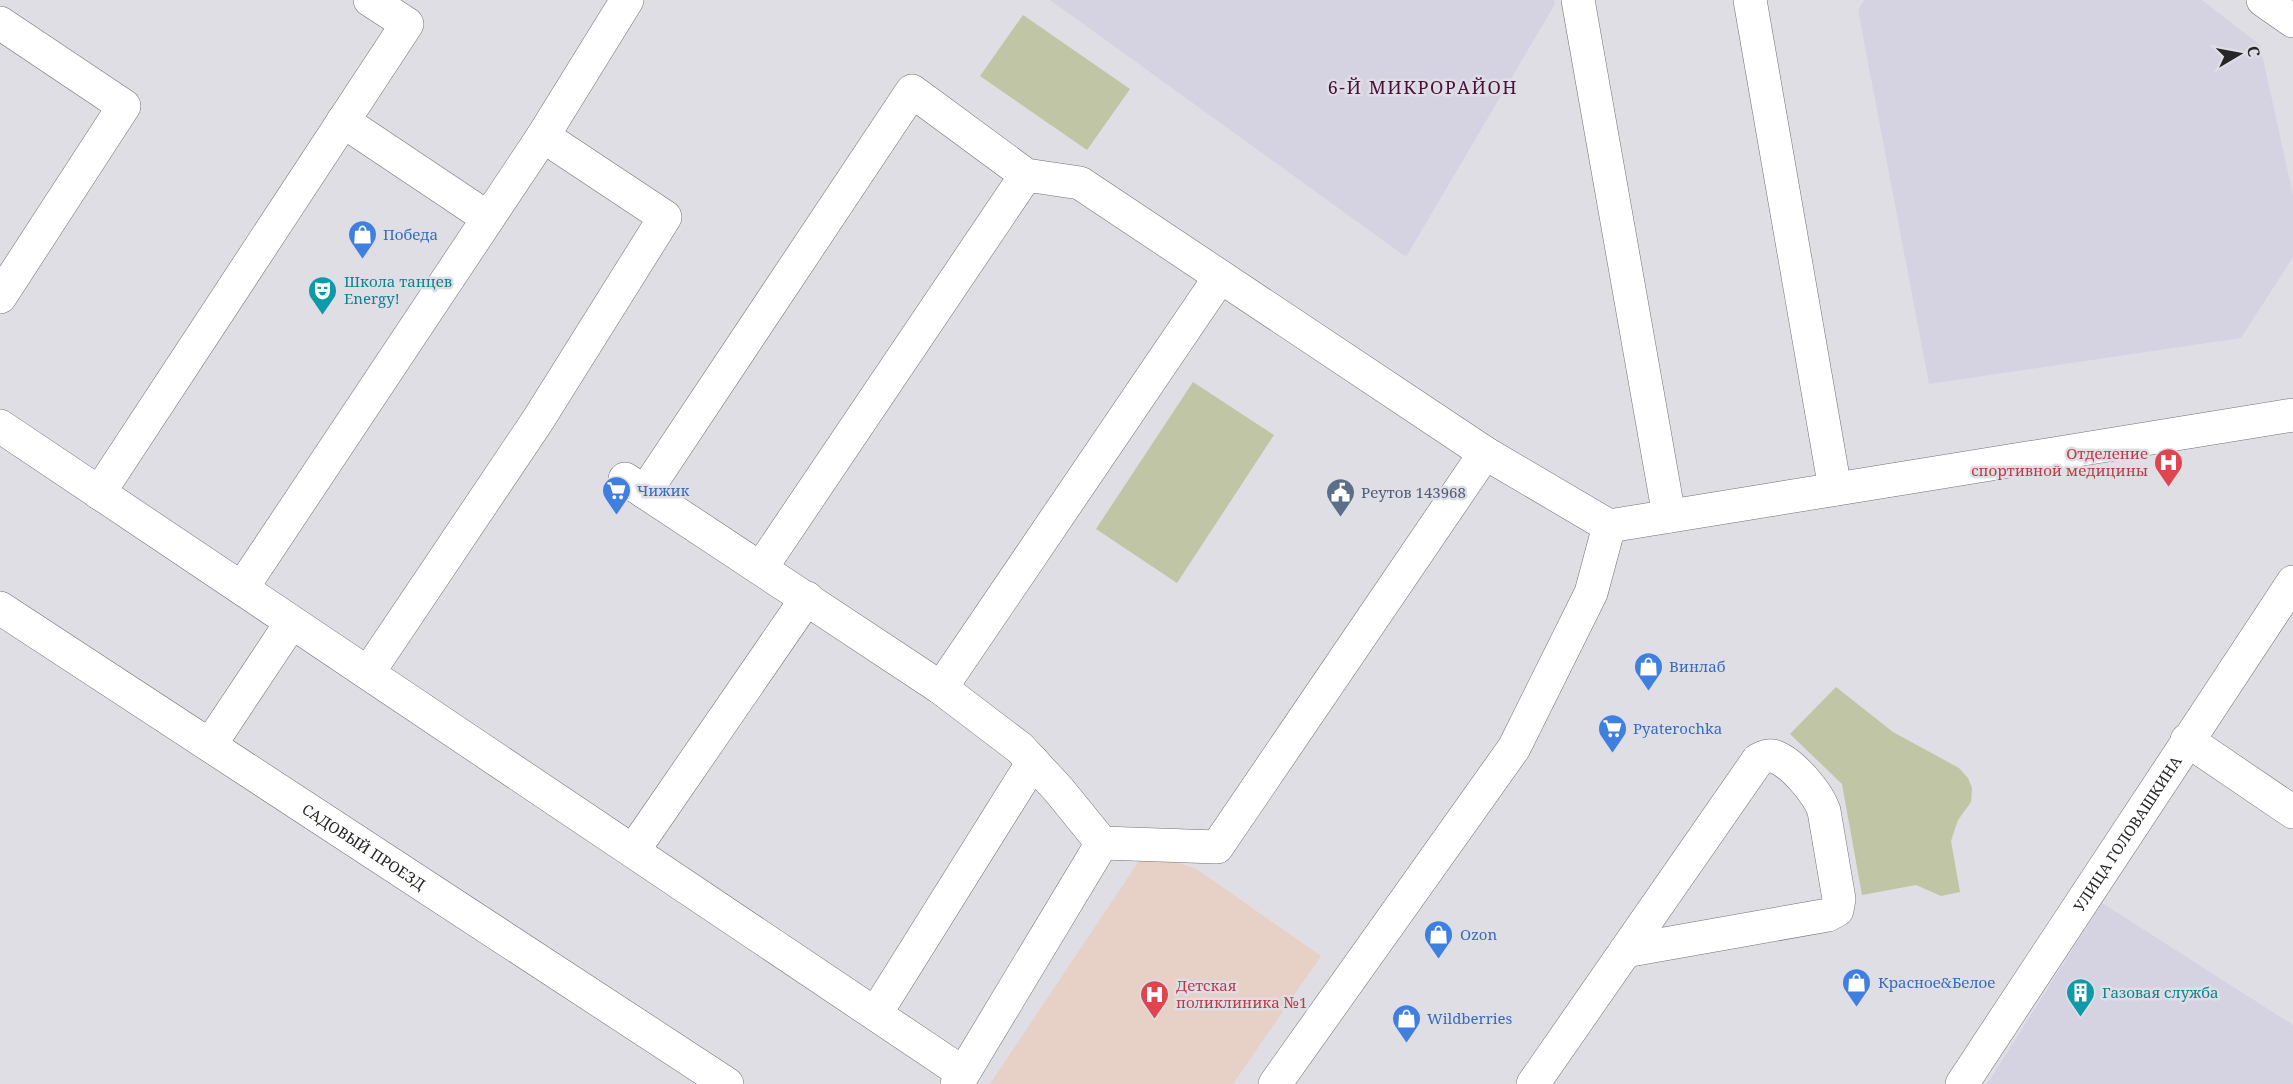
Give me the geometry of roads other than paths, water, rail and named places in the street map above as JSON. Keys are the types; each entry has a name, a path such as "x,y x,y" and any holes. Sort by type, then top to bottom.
{"street":[{"path":"99,493 407,24 370,0"},
{"path":"242,588 543,136 627,0"},
{"path":"1578,0 1669,516"},
{"path":"1750,0 1835,489"},
{"path":"2263,0 2293,21"},
{"path":"0,23 124,106 0,297"},
{"path":"1485,453 1217,847 1102,843 1020,748 941,688 635,485 912,91 1026,176 1080,183 1485,453 1609,526 2293,415"},
{"path":"343,121 488,218"},
{"path":"368,672 538,420 665,217 543,136"},
{"path":"761,568 1026,176"},
{"path":"941,688 1220,277"},
{"path":"0,426 876,1013 960,1078 1102,843"},
{"path":"1275,1084 1514,748 1591,592 1609,526"},
{"name":"УЛИЦА ГОЛОВАШКИНА","path":"1962,1084 2293,582"},
{"path":"633,851 807,598"},
{"name":"САДОВЫЙ ПРОЕЗД","path":"0,608 728,1084"},
{"path":"210,745 291,622"},
{"path":"2187,740 2293,812"},
{"path":"1533,1084 1625,951 1758,760 1768,756 1777,757 1811,786 1820,797 1824,811 1839,899 1837,910 1828,915 1625,951"},
{"path":"876,1013 1033,762"}],"place":[{"name":"Победа","path":"362,260"},
{"name":"Школа танцев Energy!","path":"323,316"},
{"name":"Отделение спортивной медицины","path":"2169,488"},
{"name":"Чижик","path":"616,516"},
{"name":"Реутов 143968","path":"1340,518"},
{"name":"Винлаб","path":"1648,692"},
{"name":"Pyaterochka","path":"1612,754"},
{"name":"Ozon","path":"1439,960"},
{"name":"Красное&Белое","path":"1857,1008"},
{"name":"Газовая служба","path":"2081,1018"},
{"name":"Детская поликлиника №1","path":"1155,1020"},
{"name":"Wildberries","path":"1406,1044"}],"district":[{"name":"6-Й МИКРОРАЙОН","path":"1423,87"}]}
